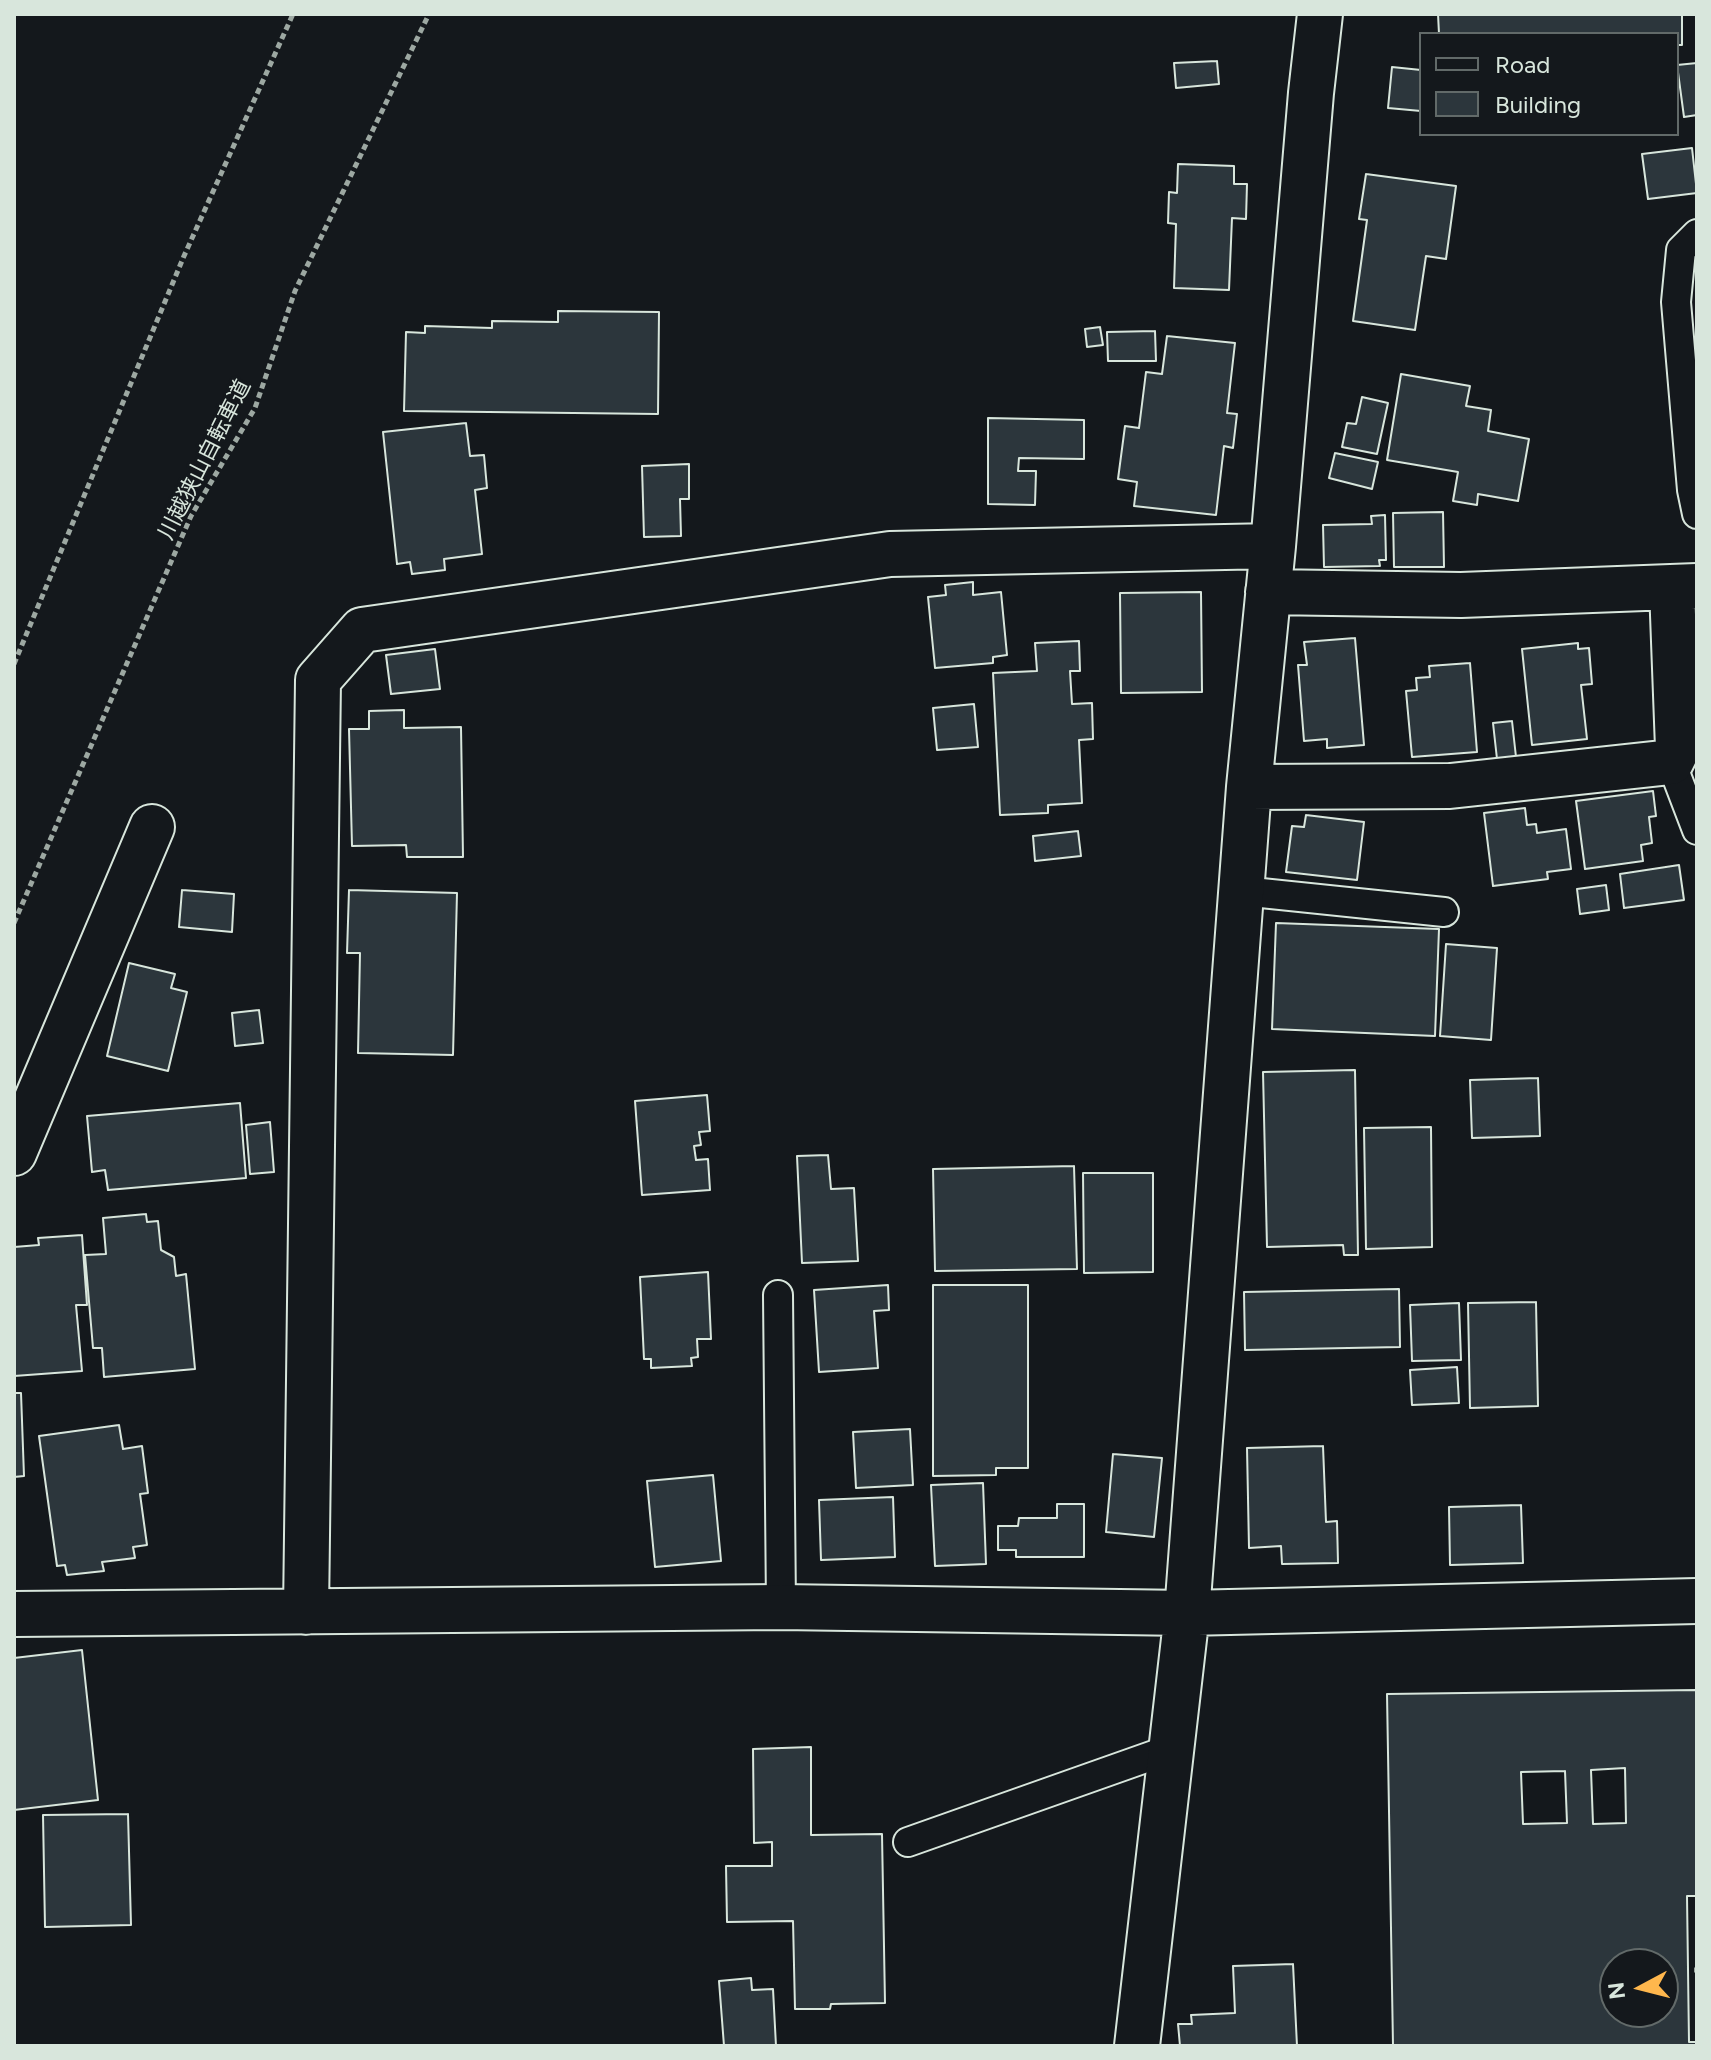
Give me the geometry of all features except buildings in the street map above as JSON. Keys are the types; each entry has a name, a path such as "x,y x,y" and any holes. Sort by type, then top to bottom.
{"street":[{"path":"1137,2046 1187,1613 1249,787 1320,14"},
{"path":"306,1612 318,680 362,630 890,554 1273,546"},
{"path":"1249,787 1450,786 1671,762 1678,748 1684,587 1461,595 1268,592"},
{"path":"14,1153 152,827"},
{"path":"14,1614 781,1607 1187,1613 1697,1601"}],"lane":[{"path":"1697,234 1681,250 1676,302 1692,490 1697,514"},
{"path":"1671,762 1697,830"},
{"path":"1242,891 1444,912"},
{"path":"778,1295 781,1607"},
{"path":"908,1842 1171,1749"}],"path":[{"path":"14,664 184,256 293,14"},
{"name":"川越狭山自転車道","path":"14,923 191,516 255,408 295,291 429,14"}]}
